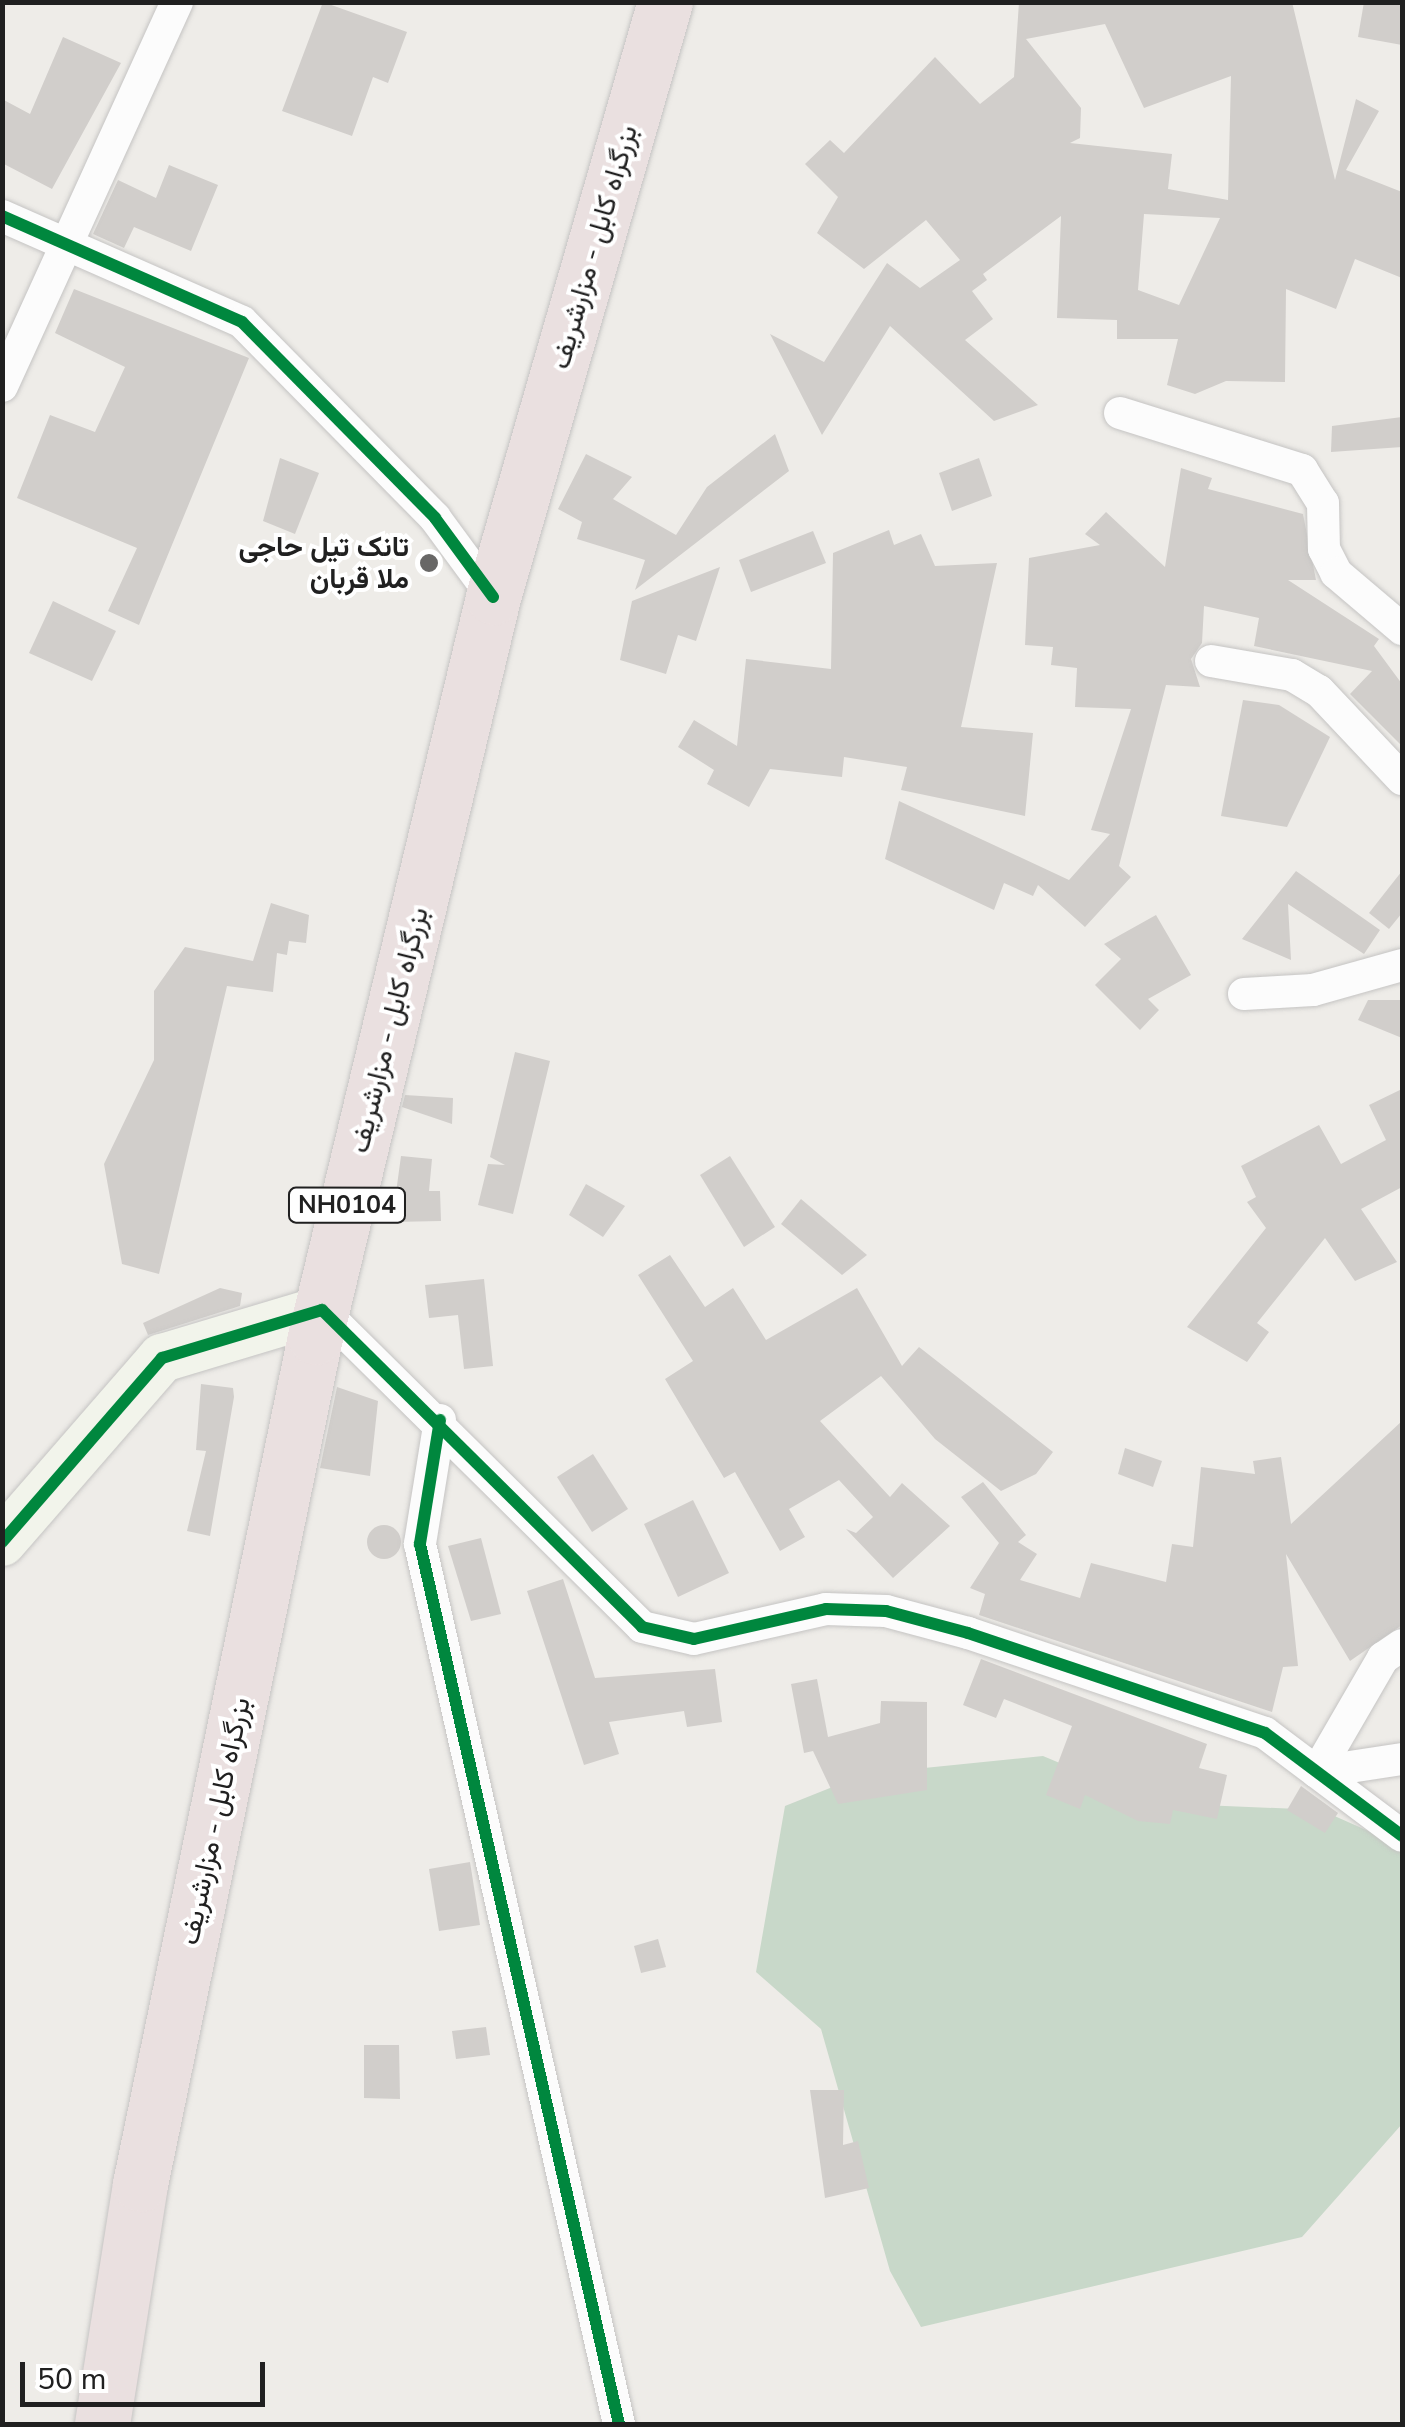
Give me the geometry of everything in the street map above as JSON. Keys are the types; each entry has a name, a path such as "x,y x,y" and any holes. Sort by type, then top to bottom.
{"highway":[{"name":"بزرگراه کابل - مزارشریف","path":"102,2424 144,2165 322,1310 493,597 665,2"}],"street":[{"path":"2,386 63,242 176,2"},
{"path":"2,216 242,322 435,518 493,597"},
{"path":"1120,413 1302,470 1323,503 1324,549 1336,573 1402,628"},
{"path":"1211,661 1292,675 1319,691 1402,779"},
{"path":"1244,994 1313,990 1402,965"},
{"path":"2,1542 162,1358 322,1310 440,1420 642,1627 694,1639 795,1613 886,1611 1265,1733 1402,1836"},
{"path":"440,1420 420,1544 619,2424"},
{"path":"1318,1772 1384,1658 1402,1645"},
{"path":"1318,1772 1402,1759"}],"green space":[{"path":"1043,1756 1155,1803 1321,1810 1402,1846 1402,2124 1302,2237 921,2327 890,2271 821,2029 756,1972 785,1806 865,1774"}],"building":[{"path":"323,2 407,32 388,83 373,77 352,136 282,111"},
{"path":"1019,2 1292,2 1335,180 1356,99 1379,111 1346,170 1402,192 1402,278 1355,259 1336,309 1286,289 1285,382 1226,381 1195,394 1167,385 1178,339 1117,339 1117,320 1057,318 1061,216 983,274 987,280 972,291 993,319 965,340 1038,405 994,421 890,326 822,435 770,334 824,362 887,263 920,288 960,260 926,220 864,269 817,233 838,197 805,164 830,140 844,153 935,57 980,104 1014,77","holes":["1105,24 1144,108 1231,76 1228,200 1168,189 1172,154 1070,143 1080,138 1081,108 1026,39","1144,214 1220,218 1179,305 1138,290"]},
{"path":"1364,2 1402,2 1402,45 1358,37"},
{"path":"63,37 121,63 52,189 2,163 2,99 30,114"},
{"path":"169,165 218,185 191,251 134,227 124,248 93,234 118,180 156,198"},
{"path":"74,289 249,358 139,625 108,611 137,548 17,498 50,415 95,432 125,367 55,333"},
{"path":"1402,417 1402,447 1331,452 1332,426"},
{"path":"775,434 789,471 635,590 645,560 577,539 582,522 558,509 586,454 632,477 613,499 676,535 707,487"},
{"path":"280,458 319,473 295,534 263,521"},
{"path":"979,458 992,496 952,511 939,473"},
{"path":"1181,468 1212,478 1208,489 1303,514 1316,580 1288,580 1379,639 1374,646 1402,684 1402,746 1350,694 1372,671 1254,646 1259,618 1204,606 1202,643 1191,659 1200,687 1166,685 1119,866 1131,877 1085,927 1038,885 1033,896 1004,883 994,910 885,859 899,801 1069,880 1110,834 1091,830 1131,709 1075,707 1077,668 1051,665 1053,647 1025,645 1029,558 1100,545 1085,534 1106,512 1165,567"},
{"path":"889,530 894,545 921,534 935,566 997,563 961,727 1033,733 1025,816 901,790 907,767 844,757 842,777 770,769 749,807 707,784 714,770 678,747 694,720 737,746 746,659 831,669 833,553"},
{"path":"813,531 826,563 751,592 739,560"},
{"path":"720,567 696,641 678,635 666,674 620,660 632,601"},
{"path":"53,601 116,631 92,681 29,653"},
{"path":"1243,700 1279,705 1330,737 1287,827 1221,816"},
{"path":"1296,871 1380,930 1364,954 1288,904 1291,960 1242,939"},
{"path":"1402,871 1402,913 1389,929 1369,913"},
{"path":"271,903 309,915 306,943 289,941 287,955 277,953 273,992 227,986 159,1274 122,1264 104,1164 154,1060 154,991 185,947 253,961"},
{"path":"1156,915 1191,975 1148,999 1159,1010 1140,1030 1095,985 1121,959 1104,944"},
{"path":"1368,1000 1402,1000 1402,1038 1358,1020"},
{"path":"515,1052 550,1061 513,1214 478,1205 488,1164 505,1165 490,1157"},
{"path":"1402,1089 1402,1187 1361,1209 1397,1262 1355,1281 1325,1238 1257,1323 1269,1332 1247,1362 1187,1327 1266,1228 1247,1202 1256,1197 1241,1166 1319,1125 1341,1164 1386,1140 1369,1105"},
{"path":"405,1095 453,1098 452,1124 402,1107"},
{"path":"401,1156 432,1159 429,1191 440,1191 441,1221 392,1222"},
{"path":"730,1156 775,1227 744,1247 700,1175"},
{"path":"586,1184 625,1206 603,1237 569,1215"},
{"path":"801,1199 867,1255 842,1275 781,1224"},
{"path":"670,1255 705,1307 733,1288 766,1340 857,1288 902,1366 919,1347 1053,1452 1036,1474 1001,1491 935,1439 881,1376 820,1421 890,1497 902,1483 950,1526 893,1578 846,1529 856,1533 873,1517 839,1480 789,1509 805,1537 780,1551 735,1472 724,1478 665,1379 693,1361 638,1275"},
{"path":"484,1279 493,1366 464,1369 458,1315 429,1318 425,1285"},
{"path":"220,1288 242,1293 240,1306 148,1335 143,1323"},
{"path":"201,1384 233,1388 234,1397 210,1536 187,1531 206,1451 196,1450"},
{"path":"337,1387 378,1401 370,1476 320,1468"},
{"path":"1402,1421 1402,1625 1350,1661 1286,1554 1298,1666 1283,1667 1272,1712 979,1615 985,1594 970,1588 999,1543 961,1497 983,1482 1026,1535 1018,1542 1037,1554 1020,1580 1080,1598 1091,1563 1166,1582 1172,1544 1193,1547 1201,1467 1255,1474 1253,1461 1281,1457 1291,1524"},
{"path":"1125,1448 1162,1461 1153,1487 1118,1474"},
{"path":"593,1454 628,1509 592,1532 557,1477"},
{"path":"693,1500 729,1573 678,1597 644,1524"},
{"path":"384,1525 396,1530 401,1542 396,1554 384,1559 372,1554 367,1542 372,1530"},
{"path":"481,1538 501,1614 471,1621 448,1546"},
{"path":"563,1579 595,1678 715,1669 722,1722 687,1727 684,1711 609,1722 619,1754 584,1765 527,1591"},
{"path":"981,1659 1207,1744 1199,1768 1227,1775 1217,1819 1173,1810 1170,1824 1138,1821 1085,1795 1080,1809 1046,1795 1072,1726 1004,1699 996,1718 963,1705"},
{"path":"817,1679 828,1737 880,1723 881,1701 927,1702 927,1790 838,1804 813,1751 804,1753 791,1684"},
{"path":"1301,1786 1338,1813 1325,1833 1287,1810"},
{"path":"470,1862 480,1925 439,1931 429,1869"},
{"path":"658,1939 666,1967 641,1973 634,1946"},
{"path":"486,2027 490,2055 456,2059 452,2031"},
{"path":"364,2045 399,2045 400,2099 364,2098"},
{"path":"810,2090 844,2090 843,2145 858,2141 869,2188 825,2198"}],"cycle path":[{"path":"2,216 242,322 435,518 493,597"},
{"path":"2,1542 162,1358 322,1310 642,1627 694,1639 826,1609 886,1611 968,1633 1265,1733 1402,1836"},
{"path":"440,1420 420,1544 619,2424"}],"place":[{"name":"تانک تیل حاجی ملا قربان","path":"429,563"}]}
